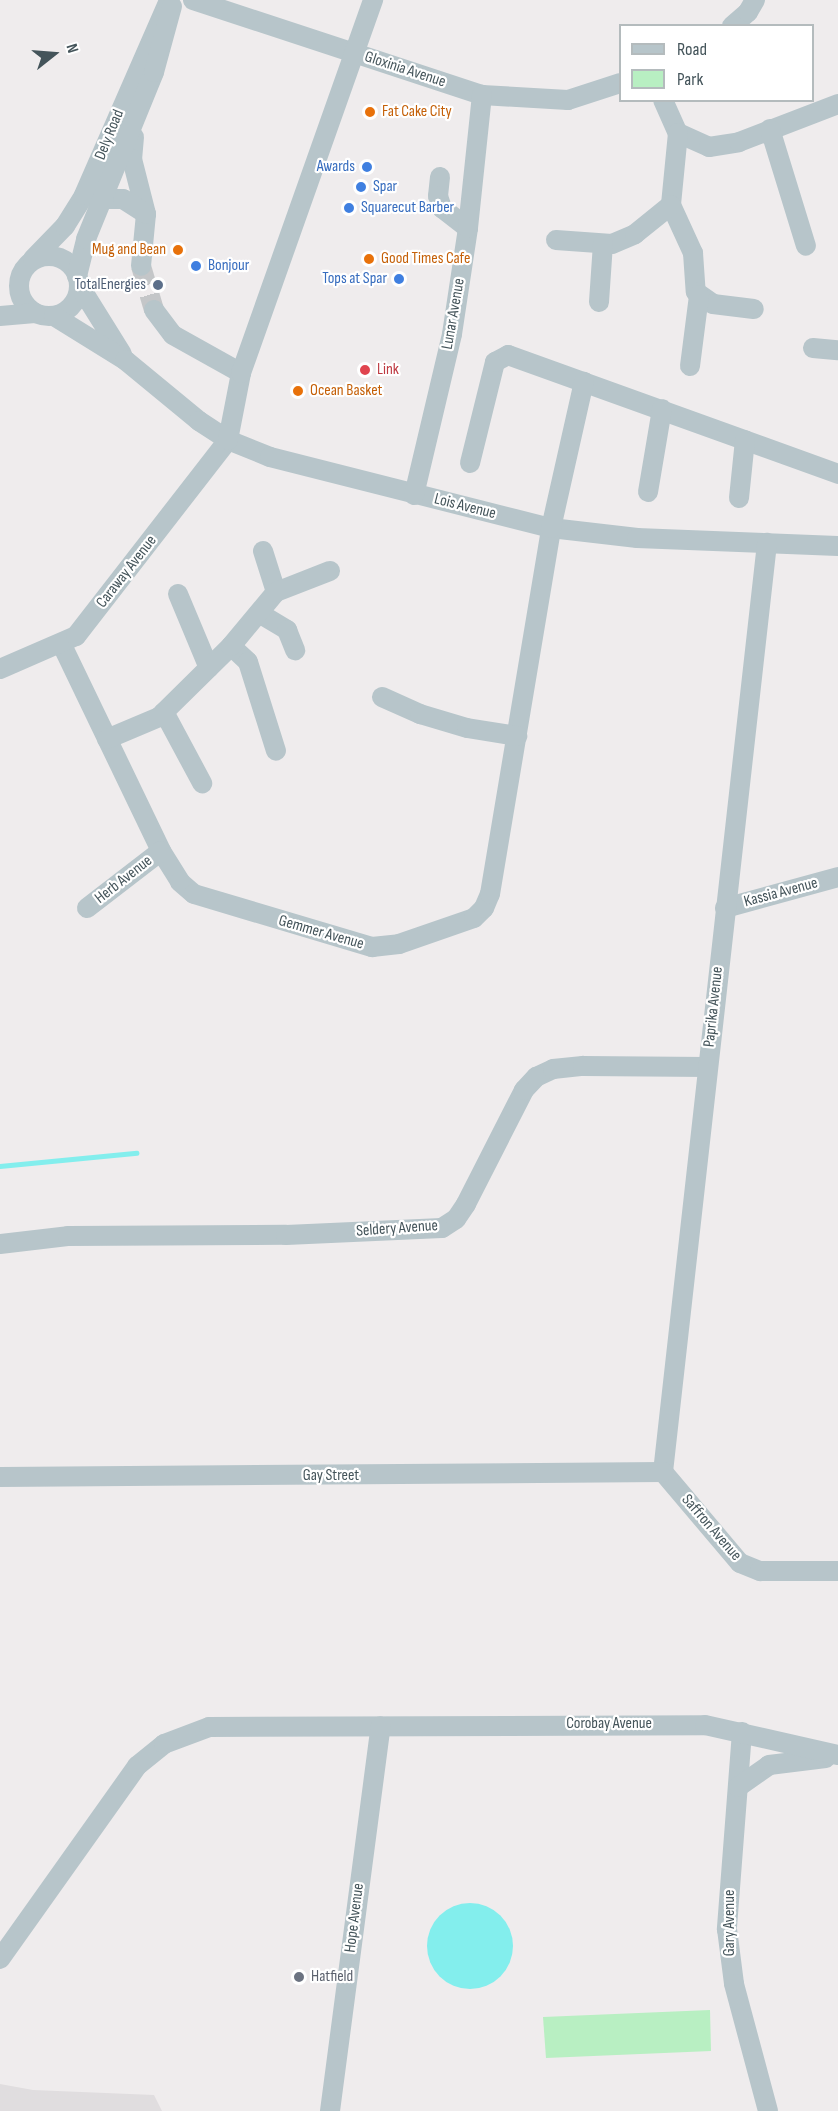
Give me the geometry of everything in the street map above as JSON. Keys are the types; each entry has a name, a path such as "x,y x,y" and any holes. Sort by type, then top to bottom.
{"street":[{"name":"Dely Road","path":"78,280 86,238 104,199 164,42 170,0"},
{"name":"Dely Road","path":"33,259 65,226 84,195 170,0"},
{"name":"Gloxinia Avenue","path":"193,0 482,94 568,100 619,84"},
{"path":"228,440 241,373 352,52 373,0"},
{"path":"734,24 748,12 755,0"},
{"name":"Lunar Avenue","path":"414,495 452,334 468,228 482,94"},
{"path":"664,102 678,133 671,205 693,254 695,289 699,296 713,304 754,309"},
{"path":"678,133 709,147 739,142 838,104"},
{"path":"141,105 132,159 146,214 141,267"},
{"path":"770,129 806,246"},
{"path":"440,177 438,196 442,208 468,228"},
{"path":"104,199 123,199 146,214"},
{"path":"556,240 603,244 635,234 671,205"},
{"path":"599,302 603,244"},
{"path":"0,291 19,278 33,259 59,257 78,280 72,305 45,315 0,316"},
{"path":"19,278 19,295 45,315"},
{"name":"Lois Avenue","path":"78,280 125,360"},
{"path":"690,366 699,296"},
{"path":"154,310 173,335 241,373"},
{"name":"Lois Avenue","path":"45,315 125,360 199,422 228,440 270,457 551,528 637,538 838,546"},
{"path":"813,348 838,350"},
{"path":"470,463 499,357 508,355 838,474"},
{"name":"Gemmer Avenue","path":"62,645 161,851 180,882 194,894 351,943 372,947 399,944 474,918 484,908 490,894 551,528 584,381"},
{"path":"648,492 662,409"},
{"name":"Caraway Avenue","path":"0,669 62,645 82,630 228,440"},
{"path":"739,498 746,440"},
{"name":"Paprika Avenue","path":"663,1472 767,543"},
{"path":"263,551 276,592"},
{"path":"107,739 164,712 231,646 276,592 330,571"},
{"path":"178,594 208,668"},
{"path":"259,613 286,630 295,650"},
{"path":"231,646 248,662 276,751"},
{"path":"382,697 457,726 517,736"},
{"path":"164,712 202,783"},
{"name":"Herb Avenue","path":"87,908 161,851"},
{"name":"Kassia Avenue","path":"725,908 838,877"},
{"name":"Seldery Avenue","path":"0,1244 68,1236 286,1235 442,1228 456,1219 466,1204 524,1090 536,1077 554,1069 583,1066 707,1067"},
{"name":"Gay Street","path":"0,1477 663,1472"},
{"name":"Saffron Avenue","path":"663,1472 740,1563 760,1571 838,1571"},
{"name":"Corobay Avenue","path":"0,1959 137,1766 164,1744 192,1732 224,1725 705,1725 835,1755"},
{"name":"Hope Avenue","path":"330,2111 381,1726"},
{"name":"Gary Avenue","path":"742,1732 727,1929 729,1955 768,2111"},
{"name":"Corobay Avenue","path":"738,1787 769,1765 810,1762 835,1755"}],"shaded area":[{"path":"0,2084 33,2090 154,2095 162,2111 0,2111"}],"green space":[{"path":"710,2010 711,2051 546,2058 543,2017"}],"water":[{"path":"470,1903 494,1910 506,1922 513,1946 506,1970 494,1982 470,1989 446,1982 434,1970 427,1946 434,1922 446,1910"}],"waterway":[{"path":"0,1166 136,1153"}],"tunnel":[{"path":"141,266 154,310"}],"place":[{"name":"Fat Cake City","path":"370,112"},
{"name":"Awards","path":"367,167"},
{"name":"Spar","path":"361,187"},
{"name":"Squarecut Barber","path":"349,208"},
{"name":"Mug and Bean","path":"178,250"},
{"name":"Good Times Cafe","path":"369,259"},
{"name":"Bonjour","path":"196,266"},
{"name":"Tops at Spar","path":"399,279"},
{"name":"TotalEnergies","path":"158,285"},
{"name":"Link","path":"365,370"},
{"name":"Ocean Basket","path":"298,391"},
{"name":"Hatfield","path":"299,1977"}]}
